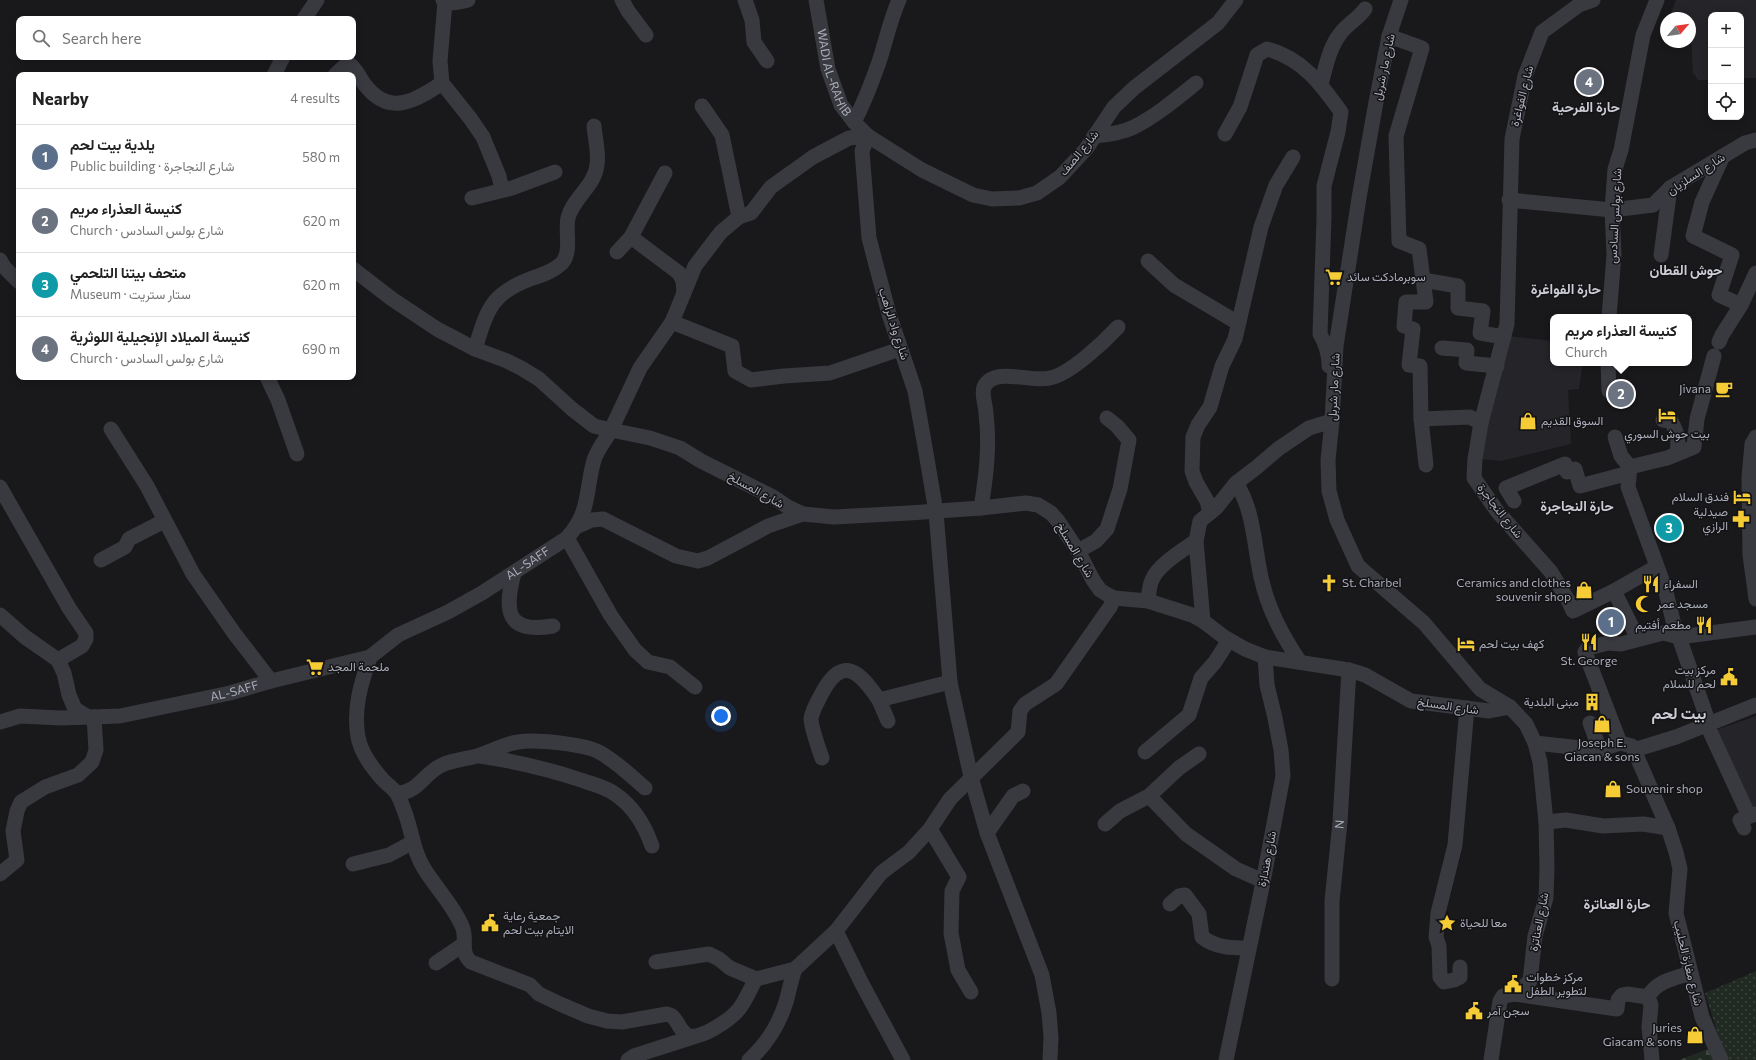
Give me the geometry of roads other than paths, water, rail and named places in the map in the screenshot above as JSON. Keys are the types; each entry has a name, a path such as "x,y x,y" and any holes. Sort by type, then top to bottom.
{"street":[{"path":"306,16 317,0"},
{"path":"468,0 444,1 440,61 442,83 483,137 499,176 502,190"},
{"path":"622,0 628,11 646,35"},
{"path":"745,0 752,20 754,42 767,61"},
{"name":"WADI AL-RAHIB","path":"816,0 828,69 841,105 854,122 868,136"},
{"path":"854,122 864,103 879,62 890,22 898,0"},
{"name":"شارع الصف","path":"868,136 946,183 974,195 992,199 1019,198 1036,193 1060,177 1086,149 1114,107 1134,88 1218,23 1236,0"},
{"name":"شارع مار شربل","path":"1401,0 1389,36 1359,198 1336,346 1334,394 1328,460 1329,491 1337,520 1358,566 1424,623 1480,689 1510,707 1526,724 1535,743"},
{"name":"شارع الفواغرة","path":"1500,352 1507,324 1509,200 1512,139 1525,76 1542,32 1579,5 1593,0"},
{"name":"شارع بولس السادس","path":"1609,314 1614,255 1612,210 1615,169 1621,150 1643,35 1657,0"},
{"path":"1321,84 1333,43 1340,33 1360,16 1365,9"},
{"path":"1389,36 1422,48 1396,136 1399,241 1419,249 1426,302 1406,302 1404,326 1413,329 1409,365 1420,366 1421,419 1426,465"},
{"path":"1225,134 1240,108 1257,55 1267,49 1291,58 1321,84 1340,112 1338,132 1324,186 1320,334 1324,340 1330,357 1330,386 1334,394"},
{"path":"276,72 282,60"},
{"path":"338,72 348,63 355,67 370,91 379,99 388,104 415,99 426,94 442,83"},
{"path":"1094,136 1113,134 1134,128 1167,107 1196,83"},
{"path":"702,106 722,135 739,217"},
{"path":"475,349 488,313 499,295 513,286 555,269 564,261 567,252 568,217 589,184 597,166 594,126"},
{"path":"679,273 685,273 695,266 721,232 739,217 751,213 771,187 813,157 849,138 868,136"},
{"name":"شارع واد الراهب","path":"868,136 862,151 869,238 900,349 906,362 915,391 936,512 950,682 971,777 987,833 1042,975 1052,1037 1050,1060"},
{"name":"شارع السلزيان","path":"1612,210 1653,206 1670,188 1723,156 1756,140"},
{"path":"1723,156 1702,202 1693,236 1732,255 1719,295 1741,305"},
{"path":"1210,513 1207,501 1196,482 1192,470 1193,437 1198,425 1210,407 1222,366 1235,339 1261,227 1276,185 1293,157"},
{"path":"472,198 502,190 555,172"},
{"path":"617,252 631,237 665,173"},
{"path":"1661,256 1670,188"},
{"path":"1509,200 1612,210"},
{"path":"631,237 679,273 683,281 684,293"},
{"path":"0,260 4,267 16,279"},
{"path":"1148,261 1157,267 1174,285 1238,323"},
{"name":"AL-SAFF","path":"0,722 20,716 54,718 120,716 230,693 271,681 370,657 398,635 455,608 514,573 572,533 584,514 594,458 611,430 640,368 672,322 695,266"},
{"path":"356,271 392,299 437,329 475,349 507,361 539,378 572,409 594,426 611,430"},
{"path":"1514,501 1506,488 1565,464 1567,472 1575,469 1580,486 1667,458 1694,447 1697,419 1717,349 1722,335 1752,289 1756,273"},
{"path":"1422,280 1458,286 1458,308 1483,311 1480,333 1500,352 1466,363 1467,350 1442,348"},
{"path":"672,322 732,346 736,371 751,380 830,373 900,349"},
{"path":"981,508 988,446 988,430 983,393 985,386 995,377 1004,376 1040,380 1060,375 1118,328"},
{"name":"شارع النجاجرة","path":"1500,352 1481,423 1475,459 1474,478 1497,511 1551,572 1573,611 1614,591"},
{"path":"1608,366 1609,391"},
{"path":"268,380 278,400 297,454"},
{"path":"1421,419 1470,417 1481,423"},
{"path":"1078,551 1096,541 1107,529 1120,489 1129,440 1117,426 1107,418"},
{"path":"1663,420 1670,421 1676,431 1679,439 1677,454"},
{"path":"1203,621 1196,541 1200,521 1210,513 1236,483 1293,438 1310,428 1332,421"},
{"path":"111,429 147,486 192,574 234,633 271,681"},
{"name":"شارع المسلخ","path":"611,430 650,438 675,446 803,514 834,517 936,512 1026,503 1038,505 1051,513 1058,521 1078,551 1100,590 1114,598 1148,601 1192,615 1229,640 1245,649 1265,657 1349,670 1366,675 1411,701 1489,711 1510,707"},
{"path":"1615,437 1621,456 1629,470 1628,487 1667,594 1676,633 1679,637 1708,721 1707,725 1750,819"},
{"path":"1756,437 1752,444 1749,477 1750,555 1756,598"},
{"path":"1236,483 1246,500 1260,577 1269,608 1286,641 1300,662"},
{"path":"0,487 69,608 86,633 86,639 82,646 58,660"},
{"path":"695,687 670,667 648,662 635,650 611,616 572,533 592,520 603,519 676,556 698,561 708,558 775,523 803,514"},
{"path":"101,560 125,546 129,539 164,521"},
{"path":"1148,601 1152,578 1157,571 1196,541"},
{"path":"1638,639 1614,591 1656,567"},
{"path":"514,573 509,591 509,605 513,621 524,627 540,628 553,626"},
{"path":"749,1060 770,1035 778,1021 785,1004 795,969 836,930 881,873 909,852 930,829 950,799 1018,732 1020,712 1025,704 1056,684 1110,607 1114,598"},
{"path":"0,615 25,637 58,660 64,673 75,709 91,717 96,750 92,762 78,775 45,787 21,802 17,811 13,831 17,860 0,874"},
{"path":"1620,743 1585,652 1588,648 1608,643 1621,644 1663,633 1679,637 1756,627"},
{"path":"1145,752 1189,715 1201,678 1215,662 1229,640"},
{"path":"370,657 360,687 357,719 360,746 373,768 397,793 424,870 463,927 466,958 471,962 530,985 539,994 588,1016 607,1021 622,1022 667,1014 676,1019 680,1028 687,1035 692,1037"},
{"name":"شارع هندازة","path":"1226,1060 1283,776 1276,718 1267,685 1265,657"},
{"path":"822,758 811,720 814,709 825,688 835,674 843,670 852,672 867,683 879,700 888,721"},
{"name":"N","path":"1332,979 1332,901 1340,822 1349,670"},
{"path":"879,700 950,682"},
{"path":"54,718 61,712 70,696"},
{"path":"1535,743 1600,750 1620,743 1632,746 1634,750 1707,725 1756,705"},
{"path":"1460,968 1460,977 1454,980 1444,982 1440,977 1439,946 1436,937 1438,913 1455,845 1467,708"},
{"path":"1590,723 1600,750"},
{"path":"397,793 405,793 411,790 433,770 443,764 477,756 517,742 539,742 576,746 599,752 621,767 645,788"},
{"name":"شارع العناترة","path":"1491,1060 1500,1001 1503,996 1515,994 1530,981 1535,936 1546,898 1546,822 1540,762 1535,743"},
{"name":"شارع مغارة الحليب","path":"1634,750 1668,828 1680,869 1676,913 1702,1017 1719,1053"},
{"path":"1105,824 1120,811 1148,796 1179,768 1199,754"},
{"path":"477,756 552,771 614,793 633,810 646,831 652,846"},
{"path":"987,833 1013,796 1023,791"},
{"path":"1148,796 1186,834 1236,869 1263,881"},
{"path":"1546,822 1566,820 1603,826 1643,824 1668,828"},
{"path":"930,829 959,877 952,891 951,933 958,970 971,992"},
{"path":"353,864 389,855 413,842"},
{"path":"1170,904 1179,896 1185,896 1199,914 1202,936 1210,943 1229,948 1249,948"},
{"path":"836,930 860,982 903,1060"},
{"path":"436,963 464,944"},
{"path":"656,962 709,954 720,959 730,968 756,979 795,969"},
{"path":"1652,1060 1649,1027 1650,1005 1648,997 1652,990 1659,984 1691,973"},
{"path":"628,1060 634,1056 711,1030 731,1017 738,1010 756,979"},
{"path":"1515,994 1617,1009 1618,1000 1622,994 1648,997"}],"place":[{"name":"كنيسة الميلاد الإنجيلية اللوثرية","path":"1589,82"},
{"name":"سوبرمادكت سائد","path":"1334,277"},
{"name":"Jivana","path":"1724,389"},
{"name":"كنيسة العذراء مريم","path":"1621,394"},
{"name":"بيت حوش السوري","path":"1667,415"},
{"name":"السوق القديم","path":"1528,421"},
{"name":"فندق السلام","path":"1742,497"},
{"name":"صيدلية الرازي","path":"1741,519"},
{"name":"متحف بيتنا التلحمي","path":"1669,528"},
{"name":"St. Charbel","path":"1329,583"},
{"name":"السفراء","path":"1651,584"},
{"name":"Ceramics and clothes souvenir shop","path":"1584,590"},
{"name":"مسجد عمر","path":"1644,604"},
{"name":"يلدية بيت لحم","path":"1611,622"},
{"name":"مطعم أفتيم","path":"1704,625"},
{"name":"St. George","path":"1589,642"},
{"name":"كهف بيت لحم","path":"1466,644"},
{"name":"ملحمة المجد","path":"315,667"},
{"name":"مركز بيت لحم للسلام","path":"1729,677"},
{"name":"مبنى البلدية","path":"1592,702"},
{"name":"Joseph E. Giacan & sons","path":"1602,724"},
{"name":"Souvenir shop","path":"1613,789"},
{"name":"جمعية رعاية الايتام بيت لحم","path":"490,923"},
{"name":"معا للحياة","path":"1447,923"},
{"name":"مركز خطوات لتطوير الطفل","path":"1513,984"},
{"name":"سجن آمر","path":"1474,1011"},
{"name":"Juries Giacam & sons","path":"1695,1035"}],"district":[{"name":"حارة الفرحية","path":"1586,107"},
{"name":"حوش القطان","path":"1686,270"},
{"name":"حارة الفواغرة","path":"1566,289"},
{"name":"حارة النجاجرة","path":"1577,506"},
{"name":"بيت لحم","path":"1679,713"},
{"name":"حارة العناترة","path":"1617,904"}]}
